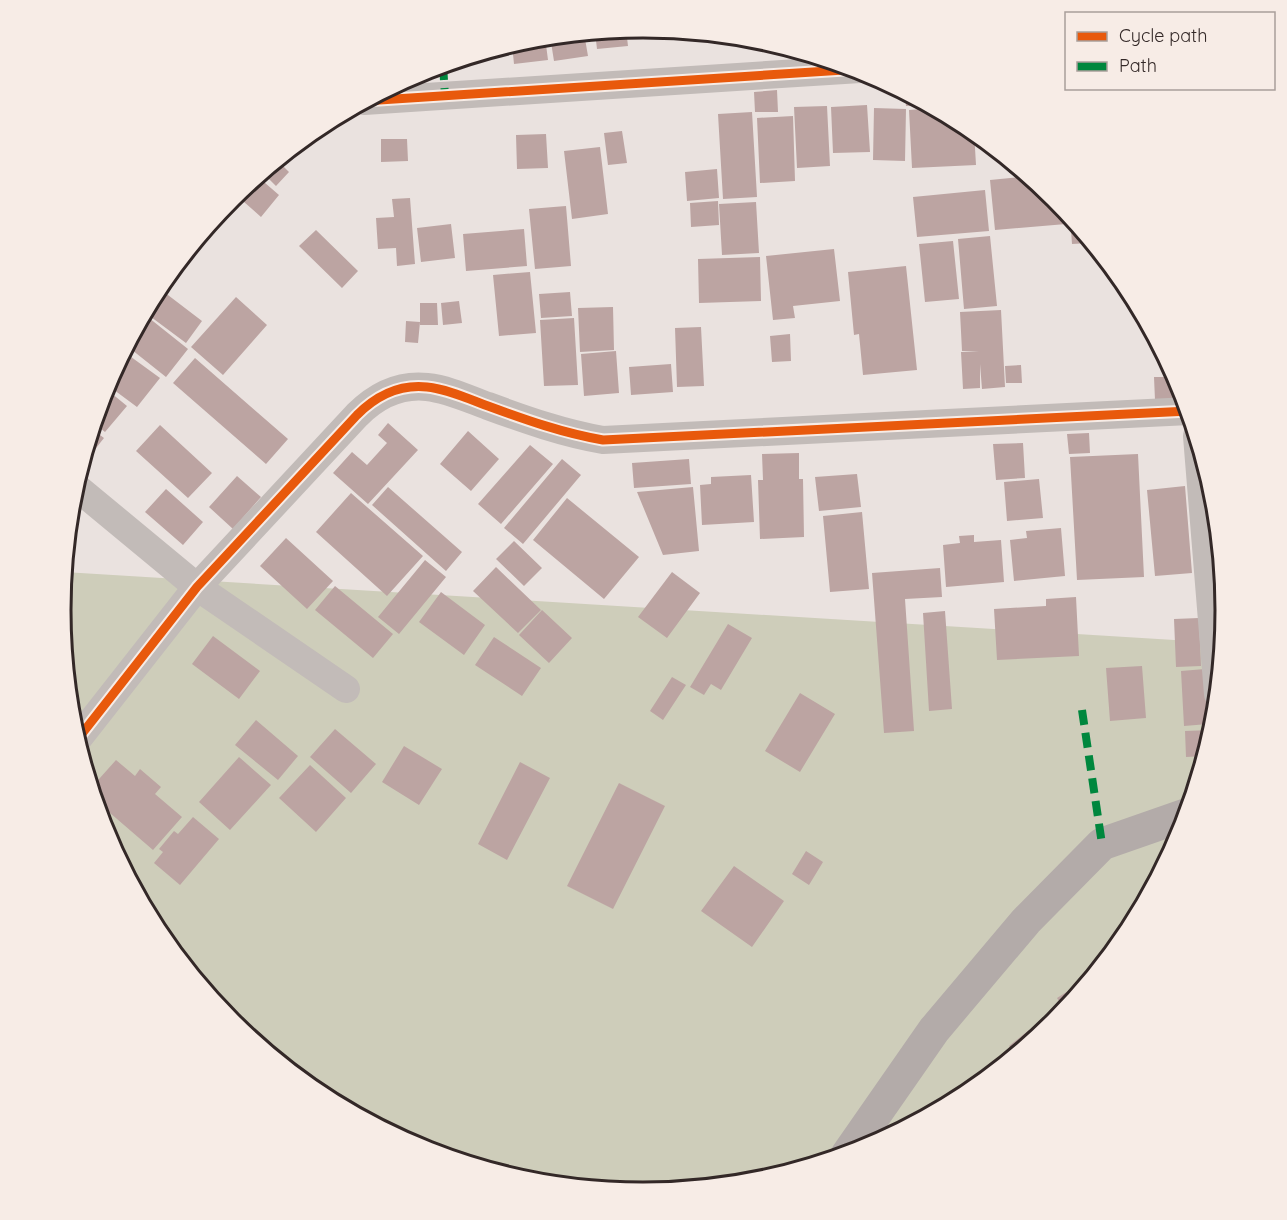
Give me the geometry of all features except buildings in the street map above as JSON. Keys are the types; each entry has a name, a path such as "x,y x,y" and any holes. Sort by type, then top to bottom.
{"street":[{"path":"385,100 835,71"},
{"path":"84,731 197,587 374,398 400,390 426,387 449,392 565,433 603,440 1180,411"},
{"path":"1201,480 1215,651"},
{"path":"83,493 197,587 346,689"},
{"path":"856,1141 934,1030 1026,921 1102,844 1176,818"}],"green space":[{"path":"72,572 1215,643 1215,647 1205,722 1196,758 1186,794 1157,863 1120,928 1098,959 1048,1015 1021,1040 962,1086 930,1106 863,1139 828,1152 792,1163 718,1178 644,1182 606,1181 569,1178 495,1163 424,1139 390,1123 357,1106 295,1064 239,1015 213,987 189,959 148,896 130,863 101,794 82,722 76,685 72,647"}],"marked path":[{"path":"444,74 445,96"},
{"path":"1082,710 1102,844"}],"cycle path":[{"path":"385,100 835,71"},
{"path":"84,731 197,587 357,415 380,397 407,387 442,390 545,426 603,440 1180,411"}]}
